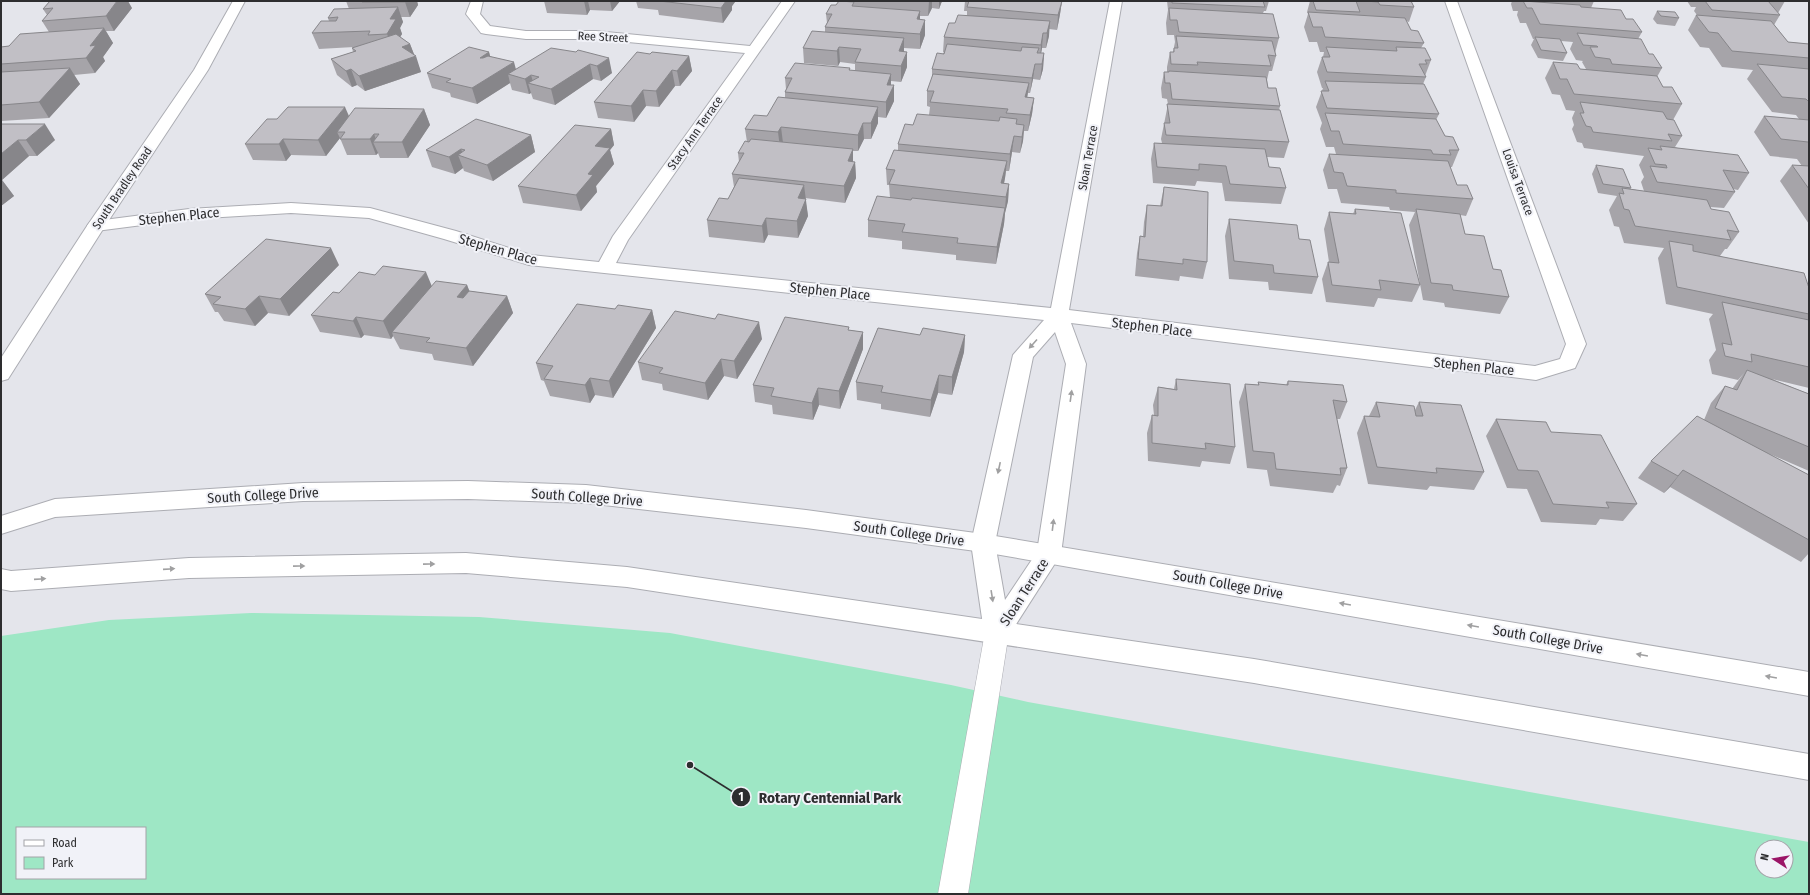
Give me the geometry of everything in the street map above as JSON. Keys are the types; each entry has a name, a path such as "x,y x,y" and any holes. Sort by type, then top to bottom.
{"street":[{"name":"South Bradley Road","path":"1,374 96,226 201,70 239,1"},
{"name":"Ree Street","path":"477,1 473,14 486,30 526,35 596,35 754,50"},
{"name":"Stacy Ann Terrace","path":"605,267 619,240 789,1"},
{"name":"Sloan Terrace","path":"998,632 1050,554 1076,364 1059,316 1116,1"},
{"name":"Louisa Terrace","path":"1451,1 1576,344 1568,363"},
{"name":"Stephen Place","path":"96,226 189,214 291,208 370,213 450,235 529,260 1059,316 1528,372 1536,372 1568,363"},
{"name":"Sloan Terrace","path":"998,632 983,543 1023,355 1059,316"},
{"name":"South College Drive","path":"1,525 55,508 303,492 468,490 586,494 806,519 983,543 1809,684"},
{"path":"1,579 11,581 189,568 466,563 627,577 1254,671 1809,767"}],"lane":[{"path":"953,894 998,632"}],"green space":[{"path":"251,613 479,617 670,633 951,685 1028,702 1792,839 1754,839 1754,879 1794,879 1794,839 1809,842 1809,894 1,894 1,636 109,620"}],"building":[{"path":"50,1 117,1 106,16 42,21 53,8 43,9"},
{"path":"405,1 405,2 362,2"},
{"path":"659,1 726,1 721,8"},
{"path":"839,1 854,2 852,6 920,11 917,19 925,20 920,34 825,27 832,14 826,14 831,5 836,5"},
{"path":"969,1 1062,1 1058,15 967,7"},
{"path":"1172,1 1263,1 1265,7 1172,3"},
{"path":"1313,1 1356,1 1360,12 1316,10"},
{"path":"1365,1 1411,1 1414,7 1380,5 1378,2"},
{"path":"1523,1 1580,5 1581,7 1621,10 1626,19 1633,19 1642,32 1540,24 1532,8 1527,8"},
{"path":"1705,1 1768,1 1780,15 1712,10"},
{"path":"398,7 390,19 396,19 387,34 368,35 370,31 312,33 321,21 336,21 338,17 328,18 334,9"},
{"path":"1169,8 1273,14 1279,38 1179,32 1177,20 1170,20"},
{"path":"1657,11 1675,12 1679,18 1661,16"},
{"path":"1308,12 1405,18 1411,30 1418,31 1424,43 1325,37 1322,27 1313,27"},
{"path":"958,15 1050,21 1047,33 1043,33 1041,45 944,37 949,23 955,23"},
{"path":"1696,15 1771,21 1788,42 1809,44 1809,58 1732,51 1718,33 1709,32"},
{"path":"104,28 90,46 96,45 86,58 1,64 1,47 9,46 20,34"},
{"path":"812,31 904,38 899,51 907,52 901,66 855,62 861,49 839,47 837,51 803,48"},
{"path":"1577,33 1641,39 1649,54 1653,54 1662,68 1612,64 1610,59 1595,57 1590,47 1598,47 1583,45"},
{"path":"396,34 410,44 402,47 416,56 359,76 351,69 346,71 331,59 356,51 352,48"},
{"path":"1176,36 1272,41 1276,56 1268,55 1271,66 1197,62 1198,65 1171,64 1170,52 1174,52 1174,48 1178,48"},
{"path":"1535,37 1560,39 1567,53 1541,50"},
{"path":"947,44 1021,51 1022,47 1039,48 1037,53 1044,53 1042,64 1035,64 1032,78 932,69 937,53 944,54"},
{"path":"469,47 489,52 480,58 488,56 514,62 472,88 446,82 451,79 427,73"},
{"path":"1326,47 1397,51 1396,47 1425,48 1431,60 1425,60 1427,64 1419,64 1426,77 1327,72 1322,57 1330,57"},
{"path":"551,48 576,52 578,50 609,58 597,66 590,64 551,89 528,83 539,77 531,75 525,79 508,74"},
{"path":"637,52 689,56 677,71 672,70 656,91 643,90 631,106 594,102"},
{"path":"1553,62 1577,64 1580,69 1657,76 1663,87 1672,87 1682,104 1574,94 1567,79 1560,79"},
{"path":"795,63 850,68 849,70 891,74 887,85 894,85 886,102 785,92 792,78 785,78"},
{"path":"1757,64 1809,69 1809,102 1806,99 1782,97"},
{"path":"70,68 39,102 1,105 1,72"},
{"path":"1169,71 1266,77 1268,88 1276,88 1280,106 1172,99 1170,83 1165,83 1164,72"},
{"path":"933,74 1029,83 1025,97 1034,98 1030,115 1006,113 1008,109 930,102 934,91 927,91"},
{"path":"1325,81 1424,84 1439,114 1327,108 1321,91 1329,91"},
{"path":"778,97 878,107 871,123 863,123 858,135 781,127 778,132 745,129 754,115 767,116"},
{"path":"1580,102 1663,112 1667,119 1674,120 1682,136 1668,134 1672,141 1593,132 1591,127 1586,126 1580,113 1584,113"},
{"path":"1167,104 1280,110 1289,142 1166,135 1164,123 1170,123"},
{"path":"288,107 345,107 318,140 283,139 279,144 245,144 267,119 277,119"},
{"path":"355,108 424,109 402,142 373,142 379,134 374,134 370,139 340,139 345,132 337,132"},
{"path":"1325,113 1436,119 1445,136 1453,137 1459,150 1449,150 1451,155 1433,154 1431,150 1343,144 1339,131 1331,131"},
{"path":"917,114 999,121 1000,117 1017,119 1016,124 1024,125 1022,137 1014,136 1010,154 898,144 905,124 913,125"},
{"path":"1764,116 1809,120 1809,143 1781,139"},
{"path":"476,119 531,135 487,165 458,155 465,150 461,149 449,157 426,150"},
{"path":"1,124 45,124 26,140 18,140 1,154"},
{"path":"575,125 611,129 595,146 610,148 588,174 593,175 576,195 518,186"},
{"path":"751,139 853,149 848,161 855,162 844,186 732,174 744,153 738,153 745,141 749,142"},
{"path":"1154,143 1265,149 1269,167 1280,168 1286,188 1230,184 1226,166 1199,164 1199,170 1157,167"},
{"path":"1660,146 1738,155 1749,173 1723,170 1735,192 1657,182 1650,166 1667,168 1666,165 1655,164 1648,148 1662,150"},
{"path":"894,150 1007,161 1001,183 1009,184 1006,197 889,184 895,170 886,169"},
{"path":"1329,154 1448,161 1457,185 1467,185 1473,199 1396,193 1396,190 1347,186 1343,173 1334,172"},
{"path":"1596,165 1623,169 1631,188 1603,184"},
{"path":"1792,165 1809,166 1809,189"},
{"path":"739,178 804,185 798,198 806,199 797,221 766,218 762,226 707,220 719,198 728,199"},
{"path":"1164,187 1208,192 1207,262 1183,259 1183,264 1138,259 1140,236 1145,237 1147,205 1162,206"},
{"path":"1622,188 1707,200 1711,209 1729,212 1739,232 1727,230 1731,240 1635,226 1629,210 1624,209 1619,193 1624,194"},
{"path":"877,196 911,200 912,198 1005,208 997,247 957,243 958,238 902,232 905,224 868,220"},
{"path":"1355,209 1401,213 1420,285 1379,280 1381,290 1332,285 1328,262 1339,263 1329,212 1356,214"},
{"path":"1416,209 1460,214 1465,234 1484,236 1493,269 1501,270 1509,297 1453,290 1452,285 1431,283"},
{"path":"1229,219 1297,225 1299,239 1310,240 1318,277 1274,273 1273,265 1234,261"},
{"path":"266,239 331,248 280,299 259,296 245,309 213,304 221,297 205,294"},
{"path":"1669,241 1693,245 1693,251 1804,273 1809,288 1809,314 1677,287"},
{"path":"383,266 426,272 383,321 356,317 353,321 311,315 333,292 339,293 359,272 375,275"},
{"path":"436,281 467,285 457,297 463,298 469,291 507,296 466,348 426,342 430,338 392,332"},
{"path":"1722,302 1809,320 1809,367 1751,354 1752,362 1725,356 1722,343 1732,345"},
{"path":"577,304 615,309 618,305 652,310 609,381 590,378 585,385 544,379 553,366 536,363"},
{"path":"675,311 715,319 718,314 759,322 734,361 721,359 705,383 659,373 663,368 638,362"},
{"path":"785,317 849,327 848,330 863,332 839,391 818,388 812,403 771,396 774,388 753,385"},
{"path":"878,328 920,335 923,328 965,335 952,377 939,375 931,400 881,392 883,386 856,382"},
{"path":"1747,370 1809,394 1809,447 1715,408 1725,386 1737,390"},
{"path":"1176,379 1230,384 1235,447 1205,443 1206,449 1152,443 1152,415 1158,416 1158,387 1177,390"},
{"path":"1288,381 1343,385 1347,402 1333,400 1347,468 1340,468 1341,475 1276,469 1274,453 1253,451 1245,384 1259,385 1258,382 1288,385"},
{"path":"1376,402 1414,406 1416,416 1423,416 1419,402 1461,405 1484,472 1436,468 1437,473 1377,467 1364,416 1380,417"},
{"path":"1697,416 1809,475 1809,540 1683,470 1678,476 1651,461"},
{"path":"1496,419 1546,422 1551,432 1601,435 1637,504 1606,502 1609,508 1553,504 1538,471 1518,470"}],"place":[{"name":"Rotary Centennial Park","path":"690,765"}]}
